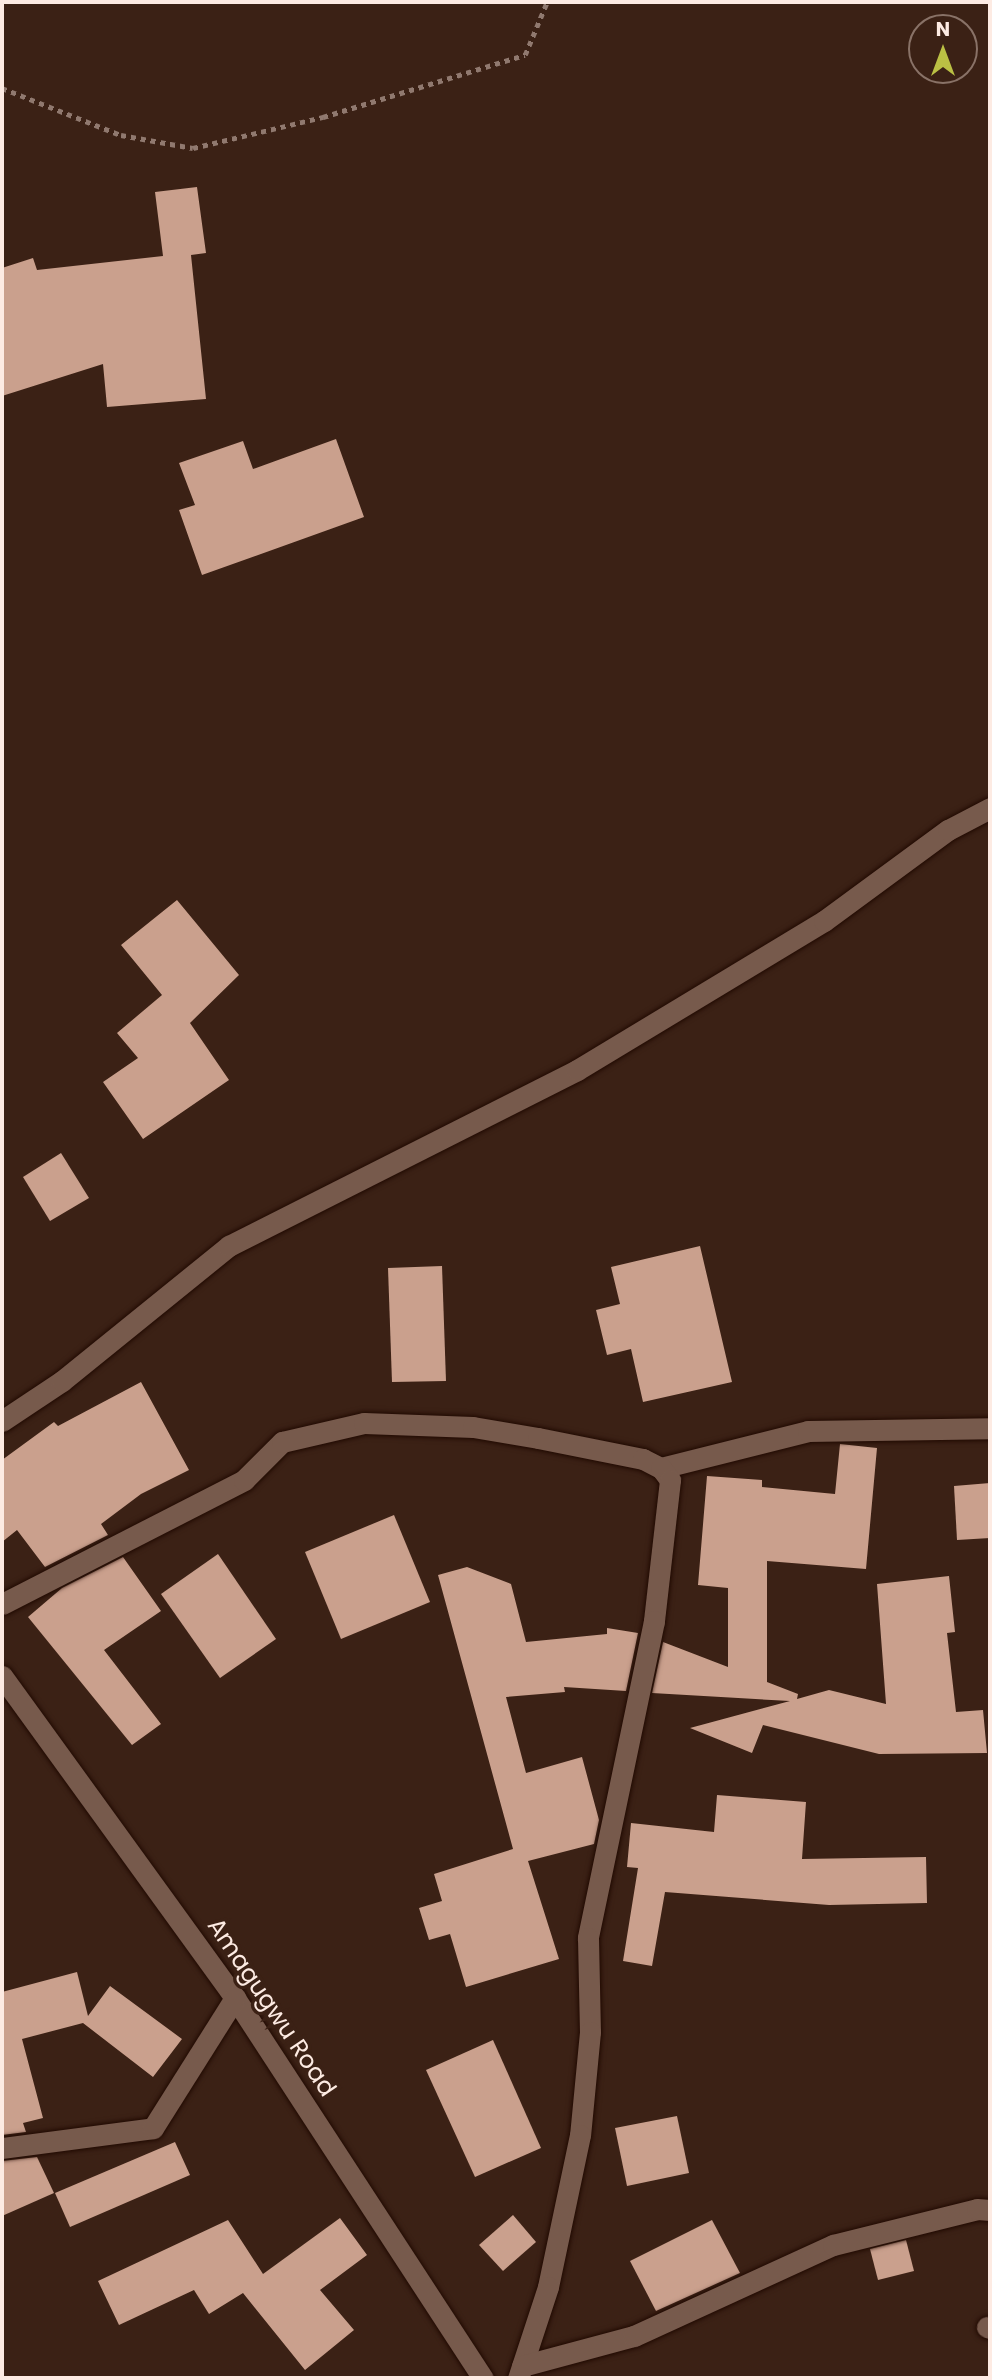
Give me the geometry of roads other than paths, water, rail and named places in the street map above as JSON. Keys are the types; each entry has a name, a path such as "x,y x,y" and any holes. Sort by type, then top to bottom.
{"street":[{"path":"2,1421 62,1381 229,1246 577,1070 824,922 948,830 990,808"},
{"path":"2,1604 244,1480 282,1442 364,1423 473,1427 643,1459 660,1468 670,1480 654,1621 588,1938 590,2032 580,2135 548,2287 520,2372"},
{"path":"660,1468 808,1431 990,1428"},
{"name":"Amagugwu Road","path":"2,1676 235,1998 483,2378"},
{"path":"2,2148 153,2128 235,1998"},
{"path":"520,2372 634,2336 833,2245 977,2209 990,2210"}]}
